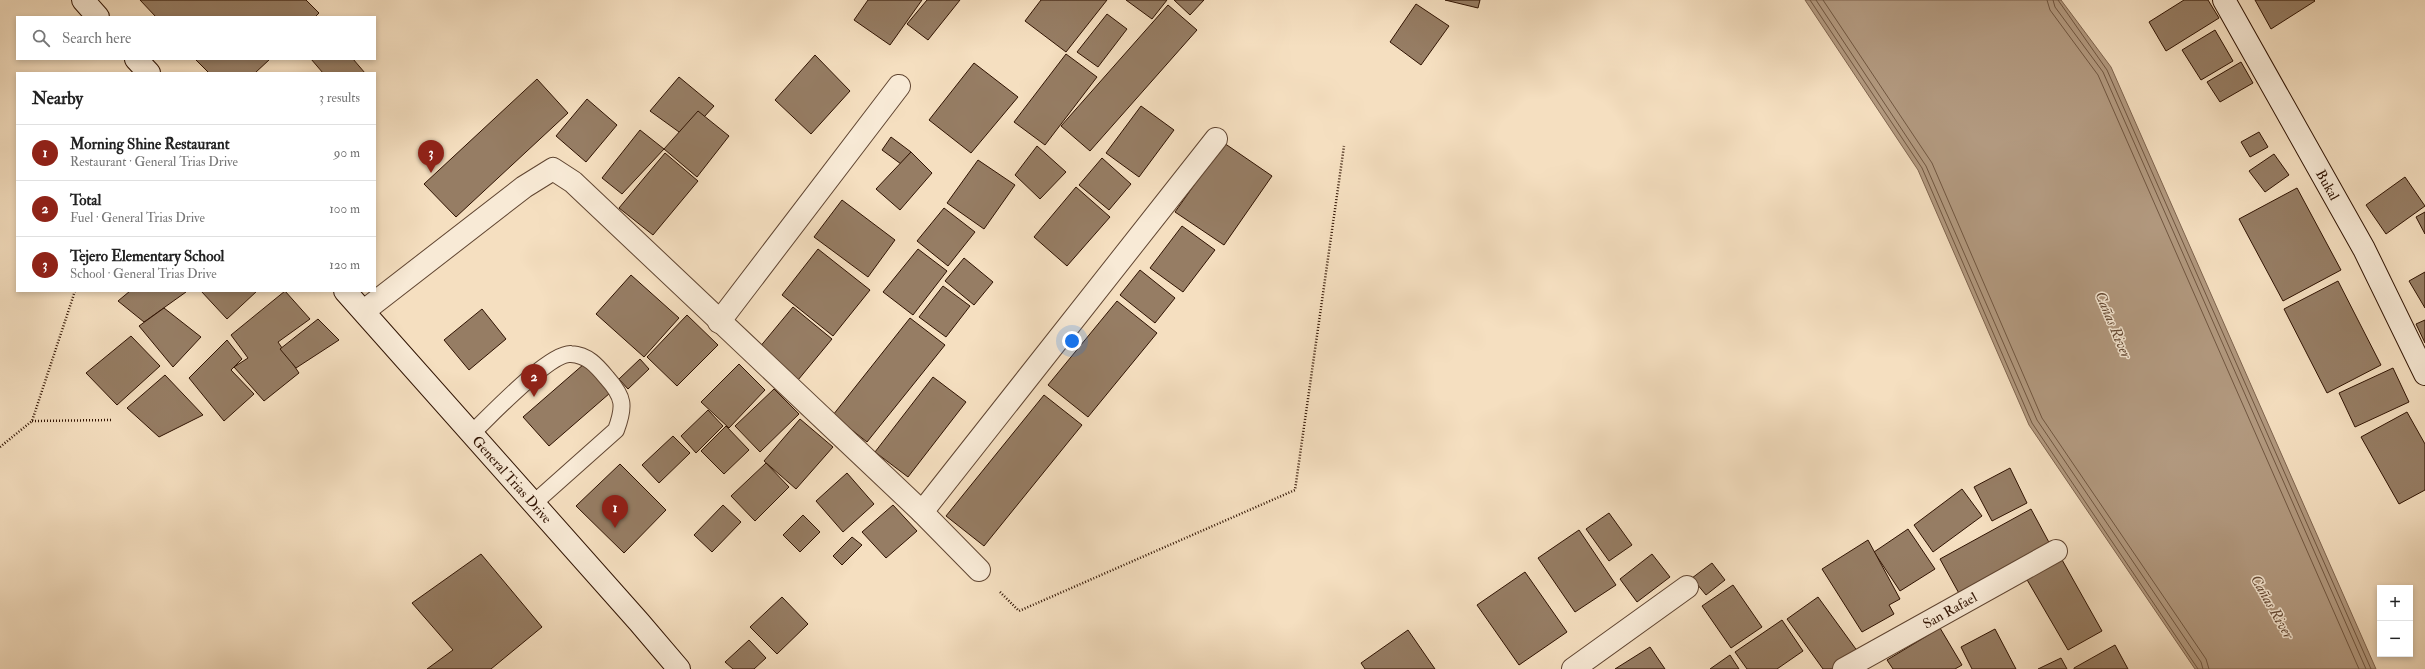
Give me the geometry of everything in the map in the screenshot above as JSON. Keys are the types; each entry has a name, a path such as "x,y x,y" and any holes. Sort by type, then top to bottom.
{"street":[{"path":"83,0 97,16"},
{"name":"Bukal","path":"2224,0 2364,249 2425,374"},
{"path":"137,60 148,72"},
{"path":"720,322 899,86"},
{"path":"922,512 1216,139"},
{"path":"364,311 524,187 553,169 573,182 922,512 979,570"},
{"name":"General Trias Drive","path":"346,292 534,503 679,669"},
{"name":"San Rafael","path":"1844,669 2056,551"},
{"path":"1573,669 1687,587"}],"lane":[{"path":"472,433 546,364 570,353 591,359 620,392 622,414 616,430 534,503"}],"path":[{"path":"979,570 1019,612 1295,490 1344,146"},
{"path":"0,447 32,420 75,292"},
{"path":"32,420 112,420"}],"water":[{"name":"Cañas River","path":"1805,0 2061,0 2111,67 2376,669 2195,669 2029,425 1918,170"}],"building":[{"path":"140,0 306,0 319,13 316,16 155,16"},
{"path":"868,0 922,0 890,45 854,20"},
{"path":"927,0 960,0 928,40 907,24"},
{"path":"1041,0 1107,0 1066,52 1025,21"},
{"path":"1126,0 1167,0 1152,19"},
{"path":"1174,0 1204,0 1190,15"},
{"path":"1445,0 1480,0 1478,8"},
{"path":"2184,0 2208,0 2219,18 2166,51 2149,22"},
{"path":"2255,0 2314,0 2315,1 2271,29"},
{"path":"1416,4 1449,26 1421,65 1390,42"},
{"path":"1168,5 1197,30 1090,151 1061,126"},
{"path":"1107,14 1127,29 1098,67 1077,52"},
{"path":"2215,30 2233,61 2201,80 2182,50"},
{"path":"1066,54 1097,77 1045,145 1014,122"},
{"path":"815,55 850,91 811,134 775,100"},
{"path":"196,60 269,60 256,72 208,72"},
{"path":"312,60 354,60 364,72 322,72"},
{"path":"2241,62 2253,83 2220,102 2207,82"},
{"path":"974,63 1018,97 971,153 929,120"},
{"path":"679,77 714,106 686,137 650,111"},
{"path":"537,79 568,113 456,217 424,184"},
{"path":"587,99 617,125 586,162 556,136"},
{"path":"1141,106 1174,130 1139,177 1106,153"},
{"path":"698,111 729,136 697,177 664,149"},
{"path":"640,130 664,149 622,194 602,178"},
{"path":"2259,132 2268,147 2250,157 2241,142"},
{"path":"891,137 911,152 901,164 882,150"},
{"path":"1224,143 1272,176 1224,245 1175,212"},
{"path":"1037,146 1066,172 1040,199 1015,175"},
{"path":"911,152 932,173 900,210 876,189"},
{"path":"665,153 698,181 653,235 619,208"},
{"path":"2274,154 2289,175 2265,192 2249,171"},
{"path":"1102,158 1131,184 1109,210 1079,185"},
{"path":"978,160 1015,185 984,229 947,203"},
{"path":"2405,177 2425,206 2386,234 2366,205"},
{"path":"1076,187 1110,217 1067,266 1034,237"},
{"path":"2297,188 2341,270 2283,301 2239,219"},
{"path":"842,200 895,240 868,277 814,237"},
{"path":"944,208 975,232 948,266 917,241"},
{"path":"2425,212 2425,234 2416,217"},
{"path":"1182,226 1215,250 1183,292 1150,268"},
{"path":"818,249 870,290 833,336 782,295"},
{"path":"918,249 947,271 913,315 883,292"},
{"path":"964,258 993,282 974,305 945,281"},
{"path":"1140,270 1175,298 1155,323 1120,295"},
{"path":"2425,272 2425,308 2409,281"},
{"path":"631,275 679,318 644,357 596,314"},
{"path":"2338,281 2381,365 2327,393 2284,309"},
{"path":"943,286 970,306 946,337 919,317"},
{"path":"129,292 186,292 144,322 118,301"},
{"path":"202,292 256,292 227,319"},
{"path":"284,292 286,292 310,319 278,342 299,373 264,401 234,367 248,358 231,335"},
{"path":"1117,301 1157,333 1088,417 1048,385"},
{"path":"793,307 832,339 798,380 759,348"},
{"path":"164,308 201,337 173,367 139,326"},
{"path":"482,309 506,339 469,370 444,340"},
{"path":"687,315 718,345 677,386 647,357"},
{"path":"910,318 945,345 867,442 833,415"},
{"path":"318,319 339,340 296,368 280,349"},
{"path":"2425,320 2425,343 2416,324"},
{"path":"131,336 160,366 117,405 86,373"},
{"path":"227,340 242,359 231,370 254,394 224,421 189,378"},
{"path":"640,359 649,369 628,389 619,379"},
{"path":"584,364 610,393 549,446 523,417"},
{"path":"739,364 765,390 729,428 701,402"},
{"path":"2393,368 2409,402 2355,427 2339,393"},
{"path":"165,375 203,415 159,437 127,408"},
{"path":"933,377 966,402 908,477 875,452"},
{"path":"774,389 799,414 760,452 735,426"},
{"path":"1044,395 1082,425 984,546 946,516"},
{"path":"708,410 723,426 696,453 681,436"},
{"path":"2407,412 2425,444 2425,490 2399,504 2361,437"},
{"path":"800,419 833,447 796,489 764,461"},
{"path":"726,426 749,450 724,474 701,451"},
{"path":"673,436 690,453 659,483 642,465"},
{"path":"766,463 789,487 755,521 731,496"},
{"path":"620,464 666,510 624,553 576,506"},
{"path":"2010,468 2027,503 1992,521 1974,487"},
{"path":"847,473 874,504 843,532 816,501"},
{"path":"1962,489 1982,516 1933,552 1914,525"},
{"path":"723,505 741,522 712,552 694,535"},
{"path":"893,505 917,531 886,558 862,532"},
{"path":"2031,509 2052,548 1961,597 1940,559"},
{"path":"1609,513 1632,545 1609,561 1586,529"},
{"path":"803,515 820,532 800,552 783,535"},
{"path":"1908,529 1935,569 1900,591 1874,552"},
{"path":"1579,530 1616,585 1575,612 1538,558"},
{"path":"852,537 862,545 842,565 833,556"},
{"path":"1868,540 1900,599 1889,605 1894,614 1862,632 1822,569"},
{"path":"481,554 542,627 491,669 427,669 453,650 412,603"},
{"path":"1652,554 1670,577 1637,602 1620,579"},
{"path":"2061,558 2102,631 2068,650 2026,578"},
{"path":"1712,563 1725,580 1706,595 1692,578"},
{"path":"1525,572 1567,632 1519,665 1477,605"},
{"path":"1733,585 1762,627 1731,648 1702,606"},
{"path":"782,597 808,624 777,654 750,627"},
{"path":"1818,597 1858,652 1834,669 1823,669 1787,619"},
{"path":"1782,620 1803,651 1777,669 1747,669 1735,652"},
{"path":"1940,628 1962,665 1955,669 1893,669 1887,660"},
{"path":"1995,629 2016,669 1972,669 1961,647"},
{"path":"1408,630 1435,669 1365,669 1361,663"},
{"path":"749,640 766,658 754,669 733,669 725,662"},
{"path":"2115,645 2128,669 2074,669 2074,668"},
{"path":"1650,647 1665,669 1615,669"},
{"path":"1730,655 1739,669 1710,669"},
{"path":"2061,658 2067,669 2038,669"}],"place":[{"name":"Tejero Elementary School","path":"431,173"},
{"name":"Total","path":"534,397"},
{"name":"Morning Shine Restaurant","path":"615,528"}]}
